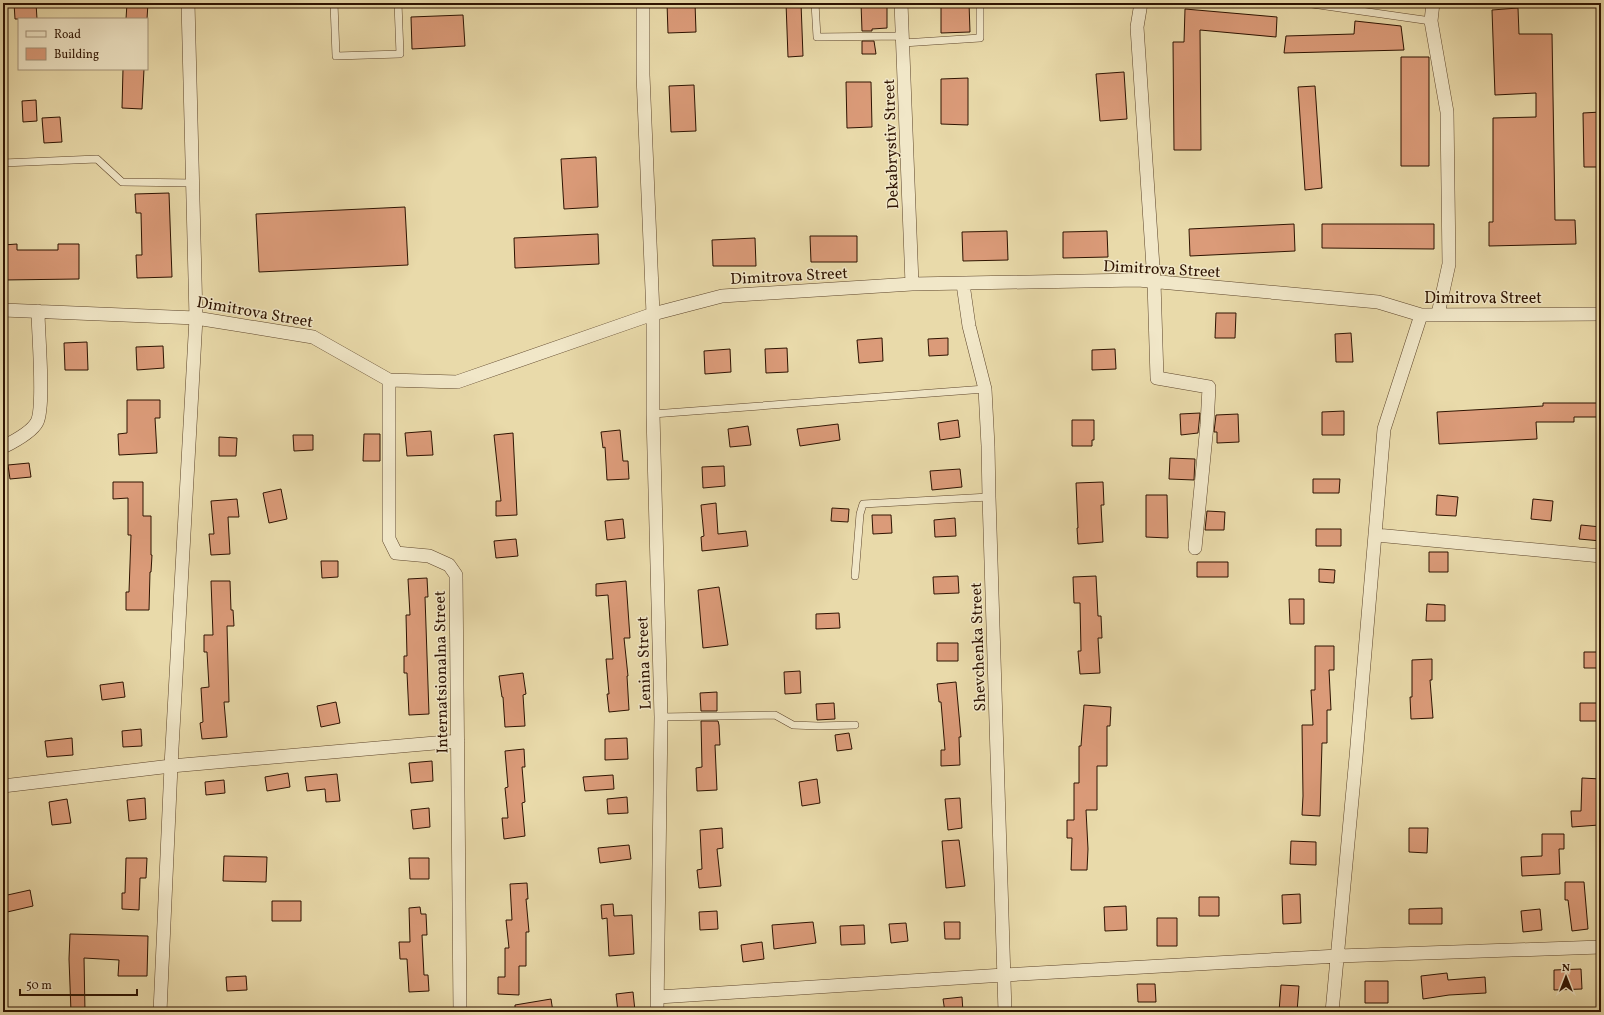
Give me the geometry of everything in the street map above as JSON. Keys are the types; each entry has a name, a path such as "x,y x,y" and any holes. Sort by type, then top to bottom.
{"street":[{"path":"160,1012 171,766 196,318 194,183 188,3"},
{"name":"Lenina Street","path":"643,3 643,75 653,314 653,414 661,717 658,1012"},
{"name":"Dekabrystiv Street","path":"902,3 912,284"},
{"path":"1141,3 1137,27 1154,282 1157,378 1209,387 1207,426 1195,548"},
{"path":"1433,3 1431,21 1447,112 1449,264 1438,314"},
{"name":"Dimitrova Street","path":"3,310 196,318 313,337 389,380 457,382 653,314 722,296 912,284 1138,280 1378,302 1421,315 1601,314"},
{"name":"Shevchenka Street","path":"963,284 969,326 985,389 1005,1012"},
{"path":"3,447 19,439 37,422 41,407 38,311"},
{"path":"1332,1012 1376,535 1384,429 1421,315"},
{"name":"Internatsionalna Street","path":"389,380 389,539 396,553 429,556 449,565 456,575 460,1012"},
{"path":"1376,535 1601,556"},
{"path":"3,786 171,766 458,741"},
{"path":"658,997 1338,956 1601,947"}],"lane":[{"path":"334,3 336,56 400,54 398,3"},
{"path":"815,3 817,37 903,40 980,38 980,3"},
{"path":"1305,3 1431,21"},
{"path":"3,163 96,160 122,182 194,183"},
{"path":"653,414 985,389"},
{"path":"855,576 860,514 863,504 989,497"},
{"path":"661,717 775,715 793,725 855,725"}],"building":[{"path":"14,3 36,3 37,18 15,19"},
{"path":"127,3 148,3 147,18 126,18"},
{"path":"667,3 695,3 696,32 668,33"},
{"path":"786,3 801,3 803,56 788,57"},
{"path":"861,3 887,3 887,28 862,31"},
{"path":"941,3 969,3 970,32 941,33"},
{"path":"1518,8 1519,34 1552,34 1555,220 1575,220 1576,244 1489,246 1489,222 1493,222 1493,118 1536,117 1536,93 1495,95 1492,10"},
{"path":"1185,9 1277,17 1276,37 1200,30 1201,150 1174,150 1173,42 1184,42"},
{"path":"463,15 465,46 412,49 411,17"},
{"path":"1355,21 1401,26 1404,50 1284,53 1286,36 1354,34"},
{"path":"862,41 874,41 876,54 862,54"},
{"path":"1401,57 1429,57 1429,166 1401,166"},
{"path":"123,70 144,70 142,109 122,108"},
{"path":"1124,72 1127,119 1100,121 1096,74"},
{"path":"968,78 968,125 941,124 941,79"},
{"path":"846,82 871,82 872,127 847,128"},
{"path":"694,85 696,131 671,132 669,86"},
{"path":"1315,86 1322,188 1305,190 1298,87"},
{"path":"36,100 37,121 23,122 22,101"},
{"path":"1601,112 1601,167 1584,167 1583,113"},
{"path":"60,117 62,142 44,143 42,118"},
{"path":"596,157 598,207 564,209 561,159"},
{"path":"169,193 172,277 137,278 136,255 142,255 141,213 136,213 135,194"},
{"path":"405,207 408,265 259,272 256,214"},
{"path":"1294,224 1295,251 1190,256 1189,229"},
{"path":"1322,224 1434,224 1434,249 1322,248"},
{"path":"1007,231 1008,260 963,261 962,232"},
{"path":"1107,231 1108,257 1063,258 1063,232"},
{"path":"598,234 599,264 515,268 514,238"},
{"path":"810,236 857,236 857,262 811,262"},
{"path":"755,238 756,266 713,266 712,240"},
{"path":"17,244 17,250 58,250 58,244 79,244 79,279 3,280 3,245"},
{"path":"1216,313 1236,313 1235,338 1215,338"},
{"path":"1351,333 1353,362 1336,362 1335,334"},
{"path":"882,338 883,361 859,363 857,340"},
{"path":"948,338 948,355 929,356 928,339"},
{"path":"87,342 88,370 65,370 64,343"},
{"path":"163,346 164,368 137,370 136,347"},
{"path":"787,348 788,372 766,373 765,349"},
{"path":"730,349 731,372 705,374 704,351"},
{"path":"1115,349 1116,369 1092,370 1092,350"},
{"path":"127,400 160,400 160,418 155,418 157,453 119,455 118,434 127,433"},
{"path":"1543,403 1601,403 1601,417 1574,417 1574,422 1536,422 1537,439 1439,444 1437,412 1543,406"},
{"path":"1344,411 1344,435 1322,435 1322,412"},
{"path":"1200,413 1198,433 1181,435 1180,414"},
{"path":"1238,414 1239,442 1217,443 1217,432 1214,432 1216,415"},
{"path":"958,420 960,437 940,440 938,423"},
{"path":"1072,420 1094,420 1094,440 1092,440 1092,446 1072,446"},
{"path":"838,424 840,440 800,446 797,429"},
{"path":"748,426 751,445 730,447 728,429"},
{"path":"620,430 623,461 628,461 629,479 607,480 605,447 603,448 601,432"},
{"path":"431,431 433,455 407,456 405,433"},
{"path":"513,433 517,515 496,516 496,501 501,501 494,435"},
{"path":"364,434 380,434 380,461 363,461"},
{"path":"293,435 313,435 313,450 294,451"},
{"path":"219,437 237,438 236,456 219,456"},
{"path":"1170,458 1195,459 1194,480 1169,479"},
{"path":"29,463 31,477 10,479 8,465"},
{"path":"724,466 725,486 703,488 702,467"},
{"path":"960,469 962,487 932,490 930,471"},
{"path":"1313,479 1340,479 1339,493 1313,493"},
{"path":"113,482 143,482 143,516 151,516 152,555 149,610 126,610 126,592 129,592 131,535 128,535 128,498 113,499"},
{"path":"1103,482 1104,505 1101,505 1103,542 1078,544 1076,483"},
{"path":"281,489 287,519 269,523 263,493"},
{"path":"1146,495 1167,495 1168,538 1146,537"},
{"path":"1437,495 1458,497 1456,516 1436,515"},
{"path":"237,499 239,517 228,517 230,554 211,555 209,534 214,534 211,501"},
{"path":"1533,499 1553,501 1551,521 1531,519"},
{"path":"716,503 718,534 746,531 748,546 702,551 701,537 704,536 701,505"},
{"path":"832,508 849,509 848,522 831,521"},
{"path":"1207,511 1225,512 1224,530 1205,530"},
{"path":"872,515 891,515 892,533 873,534"},
{"path":"955,518 956,536 935,537 934,520"},
{"path":"623,519 625,538 607,540 605,521"},
{"path":"1581,525 1601,527 1601,541 1579,539"},
{"path":"1316,529 1341,529 1341,546 1316,546"},
{"path":"516,539 518,556 496,558 494,541"},
{"path":"1429,552 1448,552 1448,572 1429,572"},
{"path":"321,561 338,561 338,577 322,578"},
{"path":"1197,562 1228,562 1228,577 1197,577"},
{"path":"1319,569 1335,570 1334,583 1319,582"},
{"path":"958,576 959,593 934,594 933,577"},
{"path":"1096,576 1098,616 1101,616 1102,638 1098,638 1100,673 1080,674 1078,651 1081,651 1080,603 1074,603 1073,577"},
{"path":"427,578 428,597 425,597 429,714 409,715 407,673 404,673 404,656 407,656 406,615 410,615 408,579"},
{"path":"211,581 230,581 231,610 233,610 234,626 227,626 229,702 224,702 227,737 202,739 200,723 203,722 201,688 209,687 207,652 204,652 204,635 213,635"},
{"path":"626,581 630,638 624,638 628,676 629,710 609,712 606,659 613,659 608,595 596,596 596,584"},
{"path":"719,587 728,645 703,648 698,590"},
{"path":"1289,599 1304,599 1304,624 1290,624"},
{"path":"1427,604 1445,605 1445,621 1426,621"},
{"path":"839,613 840,628 816,629 816,614"},
{"path":"937,643 958,643 958,661 937,661"},
{"path":"1315,646 1334,646 1334,670 1329,670 1331,710 1327,710 1327,743 1322,743 1320,816 1302,815 1302,725 1313,725 1311,690 1315,690"},
{"path":"1584,652 1601,652 1601,668 1584,668"},
{"path":"1432,659 1432,680 1430,680 1433,718 1411,719 1410,697 1412,697 1412,660"},
{"path":"800,671 801,693 785,694 784,672"},
{"path":"523,673 526,694 523,695 525,726 505,727 503,697 499,676"},
{"path":"123,682 125,697 102,700 100,685"},
{"path":"956,682 961,737 959,737 960,765 941,766 941,750 945,750 941,702 939,702 937,684"},
{"path":"717,692 717,711 701,711 700,693"},
{"path":"336,702 340,723 321,727 317,706"},
{"path":"834,703 835,719 817,720 816,704"},
{"path":"1580,703 1601,703 1601,721 1580,721"},
{"path":"1084,705 1111,707 1110,726 1107,726 1107,766 1097,766 1097,810 1086,810 1088,849 1087,870 1071,870 1072,838 1067,838 1067,820 1074,820 1074,783 1079,783 1079,746 1081,746"},
{"path":"701,721 718,721 719,725 720,745 715,745 717,790 697,791 696,768 702,767"},
{"path":"141,729 142,746 123,747 122,731"},
{"path":"849,733 852,749 837,751 835,735"},
{"path":"72,738 73,755 47,757 45,741"},
{"path":"627,738 628,759 605,760 605,739"},
{"path":"524,749 525,767 522,767 525,802 522,803 525,836 504,839 502,818 508,818 505,788 508,787 505,751"},
{"path":"432,761 433,781 411,783 409,763"},
{"path":"288,773 290,787 267,791 265,777"},
{"path":"337,774 340,801 326,802 325,789 307,791 305,777"},
{"path":"613,775 614,789 585,791 583,777"},
{"path":"1582,778 1601,779 1601,794 1598,794 1599,825 1572,827 1571,811 1581,811"},
{"path":"817,779 820,803 802,806 799,782"},
{"path":"224,780 225,793 206,795 205,782"},
{"path":"627,797 628,813 608,814 607,799"},
{"path":"145,798 146,819 129,821 127,800"},
{"path":"960,798 962,828 948,830 945,799"},
{"path":"67,799 71,823 52,825 49,802"},
{"path":"429,808 430,827 413,829 411,810"},
{"path":"722,828 723,848 717,849 721,886 699,888 697,870 702,869 700,830"},
{"path":"1409,828 1428,828 1427,853 1409,852"},
{"path":"1542,834 1564,834 1564,849 1559,849 1560,874 1522,876 1521,857 1542,856"},
{"path":"959,840 965,886 946,888 942,841"},
{"path":"1291,841 1316,842 1316,865 1290,864"},
{"path":"629,845 631,859 600,863 598,848"},
{"path":"224,856 267,857 266,882 223,881"},
{"path":"126,858 147,858 146,878 140,878 139,910 122,909 122,893 125,893"},
{"path":"409,858 429,858 429,879 410,879"},
{"path":"1565,882 1584,882 1588,929 1572,931 1568,900 1565,900"},
{"path":"527,883 528,899 526,899 529,932 526,932 526,966 519,966 519,995 498,994 498,977 505,977 505,948 509,948 506,920 512,920 510,884"},
{"path":"30,890 33,906 3,913 3,896"},
{"path":"1300,894 1301,923 1283,924 1282,895"},
{"path":"1199,897 1219,897 1219,916 1199,916"},
{"path":"272,901 301,901 301,921 272,921"},
{"path":"613,904 614,916 632,915 634,954 609,956 607,918 602,919 601,905"},
{"path":"1126,906 1127,930 1105,931 1104,907"},
{"path":"420,907 421,914 426,914 427,935 422,935 424,975 428,975 429,991 409,992 407,959 400,959 399,942 410,942 409,908"},
{"path":"1442,908 1442,924 1409,924 1409,909"},
{"path":"1540,909 1542,930 1523,932 1521,911"},
{"path":"717,911 718,929 700,930 699,912"},
{"path":"1157,918 1177,918 1177,946 1157,946"},
{"path":"813,922 816,943 774,949 772,925"},
{"path":"944,922 960,922 960,939 945,939"},
{"path":"906,923 908,941 891,943 889,924"},
{"path":"864,925 865,944 841,945 840,926"},
{"path":"70,934 148,936 147,976 118,976 119,960 84,958 85,1012 71,1012 69,959"},
{"path":"762,942 764,959 743,962 741,945"},
{"path":"1581,969 1582,989 1554,990 1554,970"},
{"path":"1447,973 1448,980 1485,977 1486,993 1449,995 1423,999 1421,976"},
{"path":"246,976 247,990 227,991 226,977"},
{"path":"1365,981 1388,981 1388,1003 1365,1003"},
{"path":"1137,984 1155,984 1156,1002 1138,1002"},
{"path":"1281,985 1299,986 1297,1012 1279,1012"},
{"path":"633,992 635,1011 618,1012 616,994"},
{"path":"962,997 963,1012 945,1012 943,999"},
{"path":"551,999 553,1012 515,1012 515,1005"}]}
